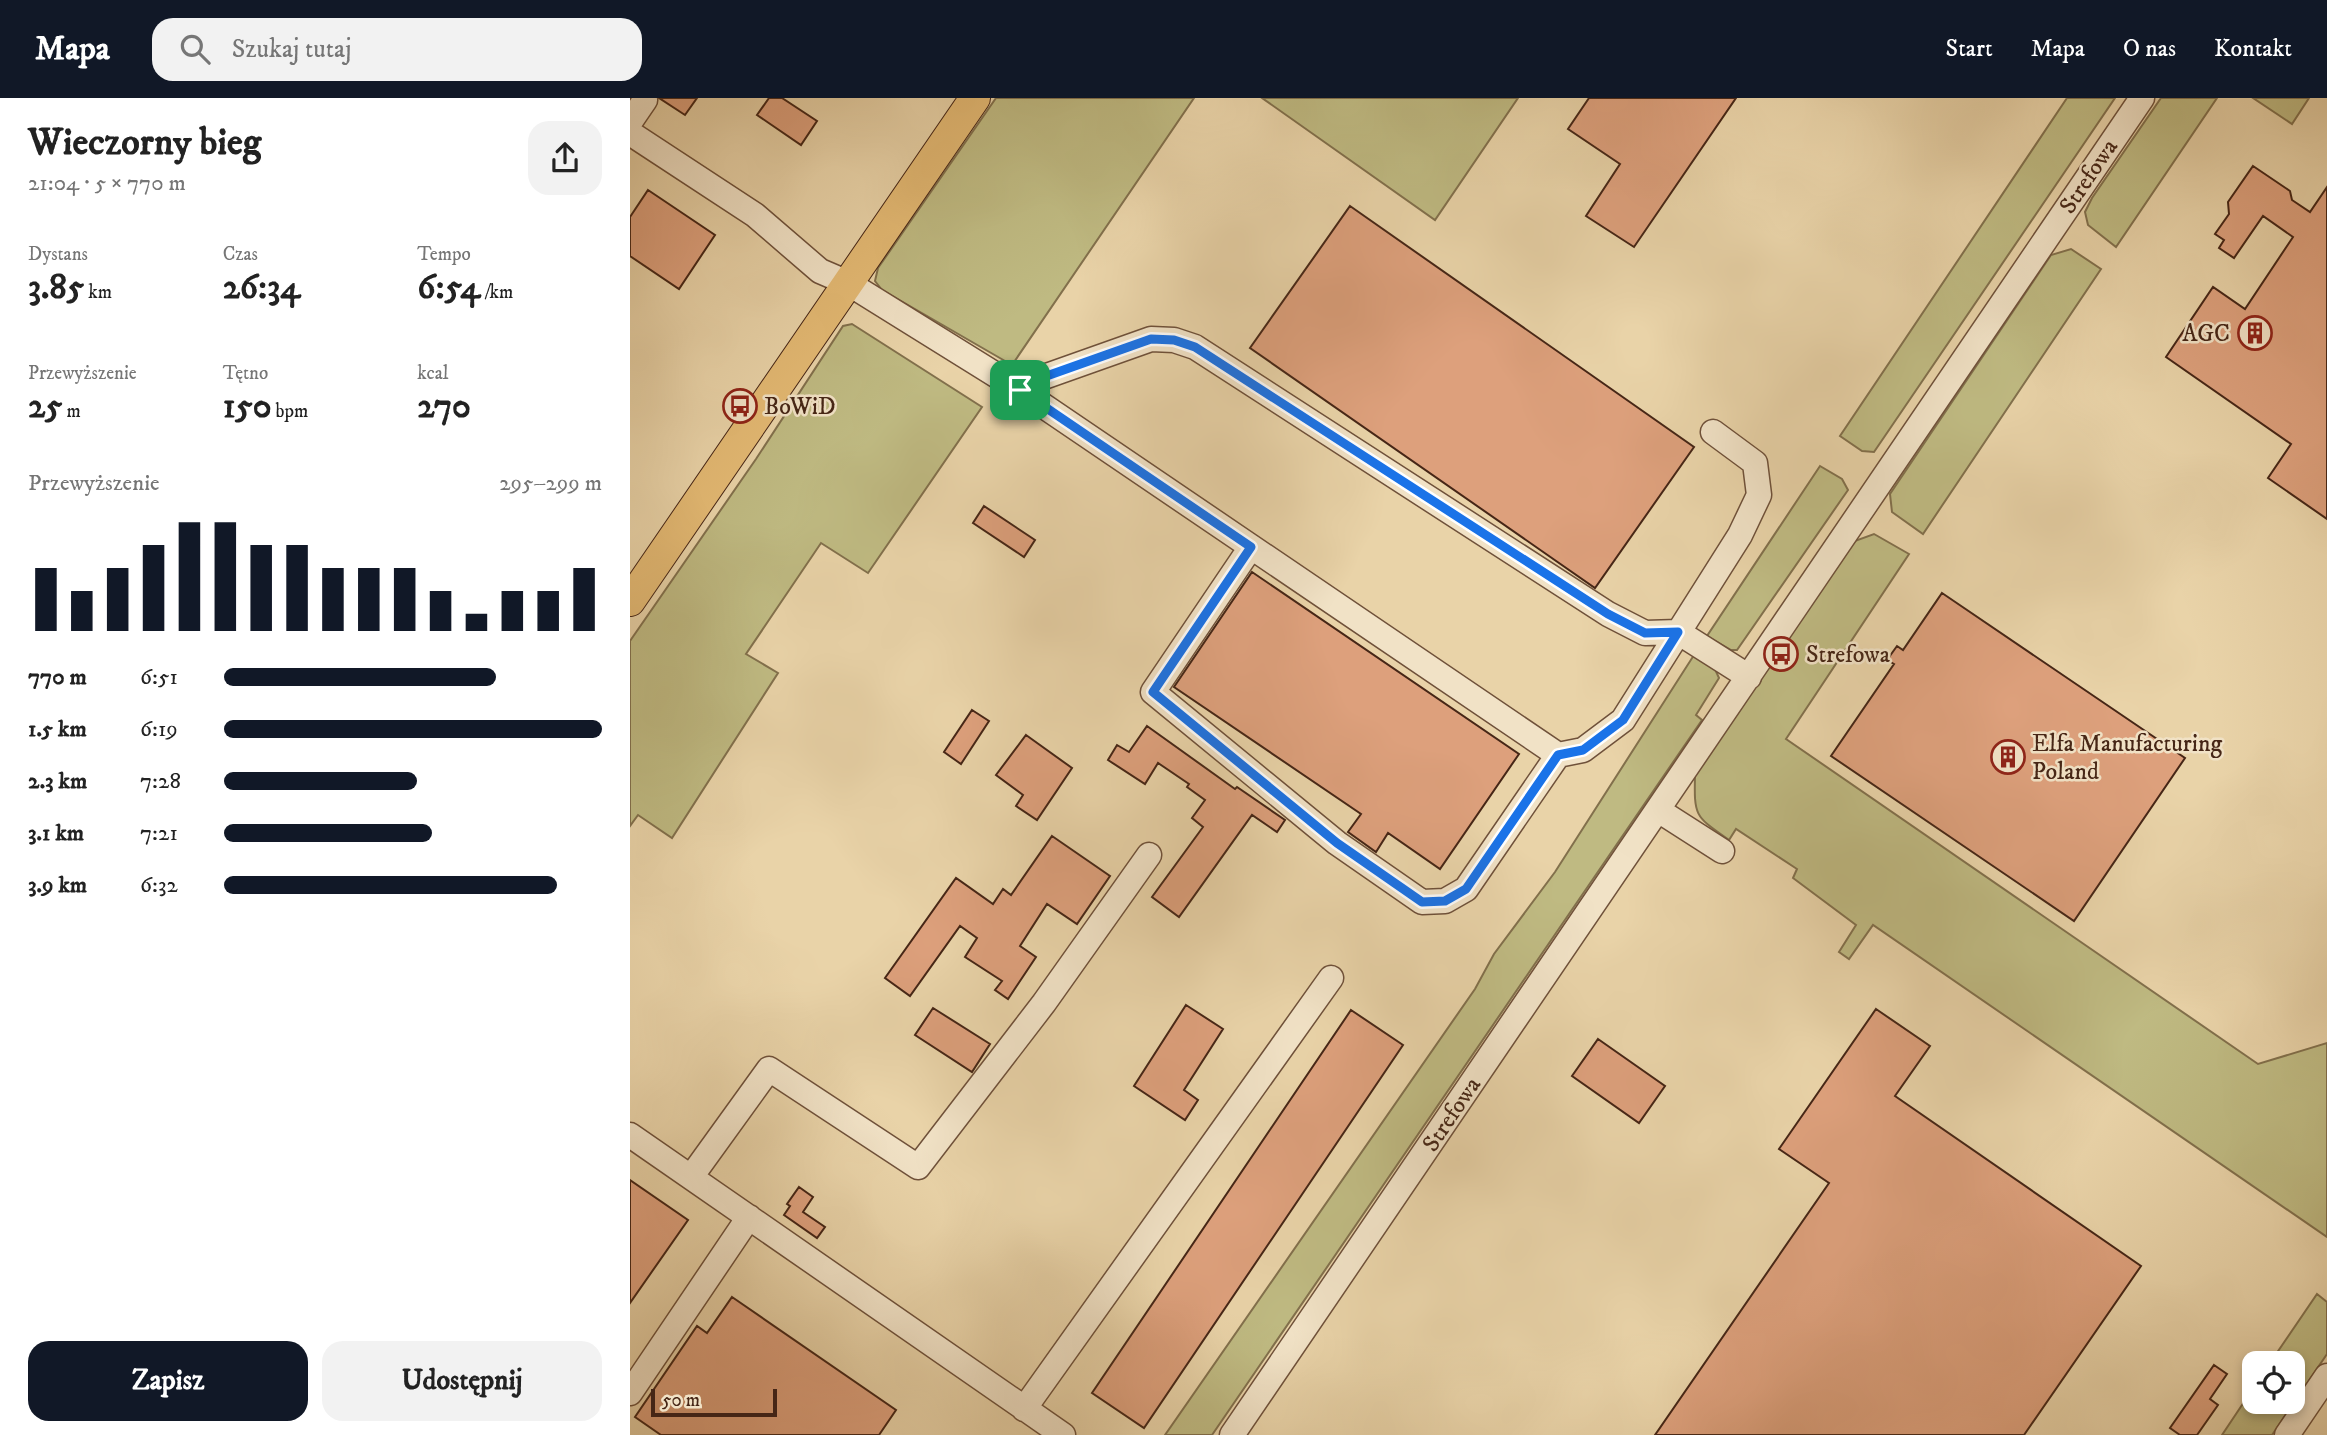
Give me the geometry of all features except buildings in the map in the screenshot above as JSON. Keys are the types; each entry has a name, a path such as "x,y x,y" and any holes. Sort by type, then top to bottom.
{"main road":[{"path":"630,601 975,98"}],"street":[{"name":"Strefowa","path":"1231,1435 2142,98"},
{"path":"630,122 645,99"},
{"path":"630,133 755,215 820,271 848,284 1020,390 1558,755"},
{"path":"1020,390 1024,384 1151,339 1174,340 1195,347 1608,614 1645,633 1678,632 1749,677"},
{"path":"1251,547 1153,692 1337,843 1422,902 1445,901 1466,889 1558,755 1583,750 1623,720 1740,534 1759,495 1755,463 1713,432"},
{"path":"1658,810 1722,851"},
{"path":"691,1177 769,1069 918,1167 1044,1003 1149,855"},
{"path":"1024,1409 1331,978"},
{"path":"630,1135 1063,1435"},
{"path":"630,1393 749,1217"},
{"path":"2287,1435 2327,1376"}],"shaded area":[{"path":"996,98 1194,98 1012,365 882,290 875,281 878,268"},
{"path":"1262,98 1518,98 1435,220"},
{"path":"2067,98 2115,98 1874,452 1862,451 1840,436"},
{"path":"2161,98 2217,98 2116,247 2088,225 2085,212"},
{"path":"2253,98 2309,98 2292,124"},
{"path":"2071,249 2101,269 1923,534 1892,512 1890,494 2051,255"},
{"path":"852,324 982,407 868,573 821,543 746,654 778,673 672,838 638,815 630,826 630,641 756,459 843,326"},
{"path":"1820,466 1842,479 1848,490 1737,650 1731,650 1707,636"},
{"path":"1874,534 1909,554 1786,739 2258,1064 2327,1043 2327,1237 1873,925 1849,959 1839,952 1856,925 1793,878 1797,869 1736,829 1729,840 1709,826 1699,814 1695,800 1695,775 1852,542"},
{"path":"1694,655 1714,667 1719,678 1696,715 1702,720 1212,1435 1165,1435 1475,989 1494,954 1555,872"},
{"path":"2317,1294 2327,1302 2327,1354 2305,1386 2305,1351 2278,1351"},
{"path":"2242,1405 2242,1414 2286,1414 2272,1435 2222,1435"}],"place":[{"name":"AGC","path":"2255,333"},
{"name":"BoWiD","path":"740,406"},
{"name":"Strefowa","path":"1781,654"},
{"name":"Elfa Manufacturing Poland","path":"2008,757"}],"route":[{"path":"1151,339 1174,340 1195,347 1608,614 1645,633 1678,632 1623,720 1583,750 1558,755 1466,889 1445,901 1422,902 1337,843 1153,692 1251,547 1020,390 1024,384 1151,339"}]}
